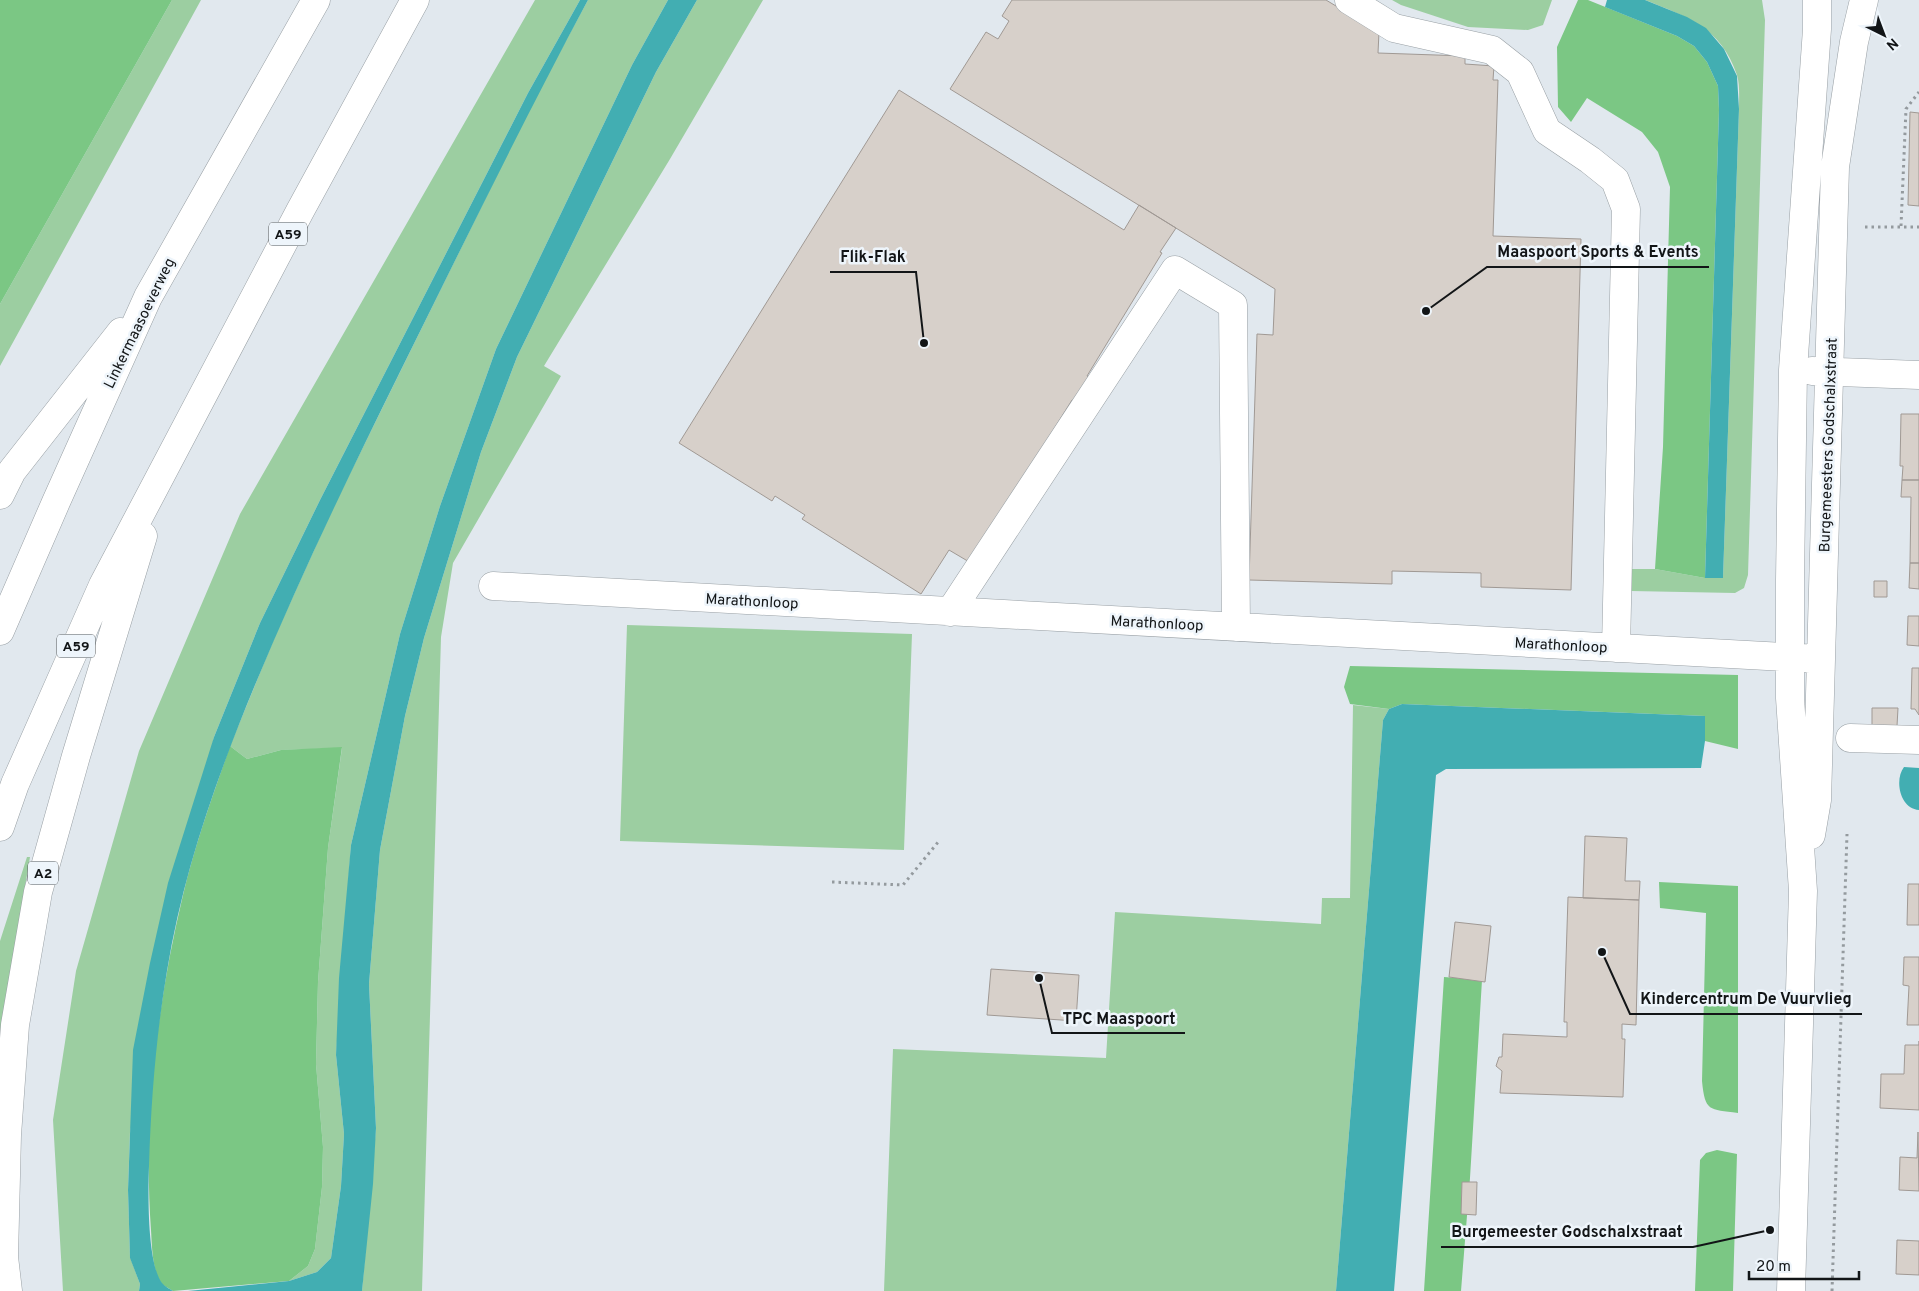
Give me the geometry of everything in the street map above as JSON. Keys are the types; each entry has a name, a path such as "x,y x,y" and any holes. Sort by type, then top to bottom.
{"main road":[{"name":"Linkermaasoeverweg","path":"0,632 148,297 316,0"},
{"name":"A59","path":"0,827 15,784 103,585 300,211 415,0"},
{"path":"1349,0 1394,28 1492,50 1520,72 1547,131 1590,160 1615,180 1626,210 1616,648"},
{"name":"Burgemeesters Godschalxstraat","path":"1791,1291 1803,891 1790,698 1794,370 1817,29 1817,0"},
{"name":"Burgemeesters Godschalxstraat","path":"1803,891 1817,800 1835,167 1854,42 1864,0"},
{"path":"950,612 1175,270 1233,306 1236,627"},
{"path":"0,495 12,471 148,297"},
{"path":"1794,370 1919,375"},
{"name":"A2","path":"8,1291 4,1257 7,1135 15,1025 38,892 76,756 163,470"},
{"name":"Marathonloop","path":"493,586 1820,659"},
{"path":"1850,738 1919,740"}],"path":[{"path":"1901,226 1906,109 1919,92"},
{"path":"1864,227 1919,227"},
{"path":"832,882 903,885 939,840"}],"green space":[{"path":"0,0 172,0 0,304"},
{"path":"172,0 201,0 0,366 0,304"},
{"path":"535,0 580,0 528,93 320,500 260,623 214,737 130,1132 128,1190 130,1257 140,1284 139,1291 63,1291 53,1120 76,971 139,751 240,514"},
{"path":"588,0 668,0 632,65 496,349 440,506 400,634 351,845 336,1055 344,1134 341,1186 331,1258 317,1272 289,1281 308,1266 315,1249 322,1187 323,1147 316,1064 318,982 328,848 342,748 281,750 247,759 230,746 276,634 334,506 537,94"},
{"path":"697,0 763,0 670,159 544,366 561,376 453,563 441,637 422,1291 362,1291 376,1128 369,984 380,850 405,716 424,638 481,452 517,357 656,72"},
{"path":"1392,0 1552,0 1543,25 1528,30 1468,27 1401,5"},
{"path":"1578,0 1588,0 1677,36 1694,46 1707,62 1718,86 1719,110 1705,578 1655,569 1663,447 1670,187 1658,152 1642,132 1587,98 1571,122 1558,107 1557,47"},
{"path":"1645,0 1762,0 1765,20 1748,575 1744,588 1735,593 1631,591 1631,569 1655,569 1705,578 1723,578 1739,109 1737,75 1722,45 1701,26 1675,12"},
{"path":"627,625 912,634 904,850 620,841"},
{"path":"1350,666 1738,675 1738,749 1705,741 1705,716 1402,704 1389,709 1350,704 1344,687"},
{"path":"1353,705 1389,709 1383,720 1336,1291 884,1291 893,1049 1106,1058 1115,912 1321,924 1322,898 1350,898"},
{"path":"230,746 247,759 281,750 342,747 328,848 318,982 316,1064 323,1147 322,1187 315,1249 308,1266 289,1281 173,1291 159,1280 152,1251 149,1146 154,1061 166,978 183,895 199,838"},
{"path":"27,857 30,857 0,1036 0,941"},
{"path":"1659,882 1738,886 1738,1113 1721,1111 1710,1107 1707,1104 1703,1091 1706,913 1660,908"},
{"path":"1444,977 1482,980 1470,1178 1461,1291 1424,1291"},
{"path":"1717,1150 1737,1154 1733,1291 1695,1291 1700,1160 1706,1153"}],"water":[{"path":"580,0 588,0 492,186 324,528 255,685 227,755 203,825 182,897 167,971 160,1020 151,1117 148,1192 151,1244 157,1273 163,1284 173,1291 139,1291 140,1284 130,1258 128,1190 133,1050 168,883 214,737 260,623 320,500 528,93"},
{"path":"668,0 697,0 656,72 517,357 481,452 424,638 405,716 380,850 369,984 376,1128 373,1184 362,1291 188,1291 289,1281 317,1272 331,1258 341,1186 344,1134 336,1055 339,978 351,845 400,634 440,506 496,349 632,65"},
{"path":"1607,0 1645,0 1687,17 1706,28 1724,49 1737,76 1739,109 1723,578 1705,578 1719,110 1718,86 1707,62 1694,46 1677,36 1605,7"},
{"path":"1402,704 1705,716 1705,741 1701,768 1446,769 1436,775 1394,1291 1336,1291 1383,720 1389,709"},
{"path":"1904,767 1919,768 1919,810 1907,805 1903,799 1899,779"}],"building":[{"path":"1012,0 1326,0 1379,32 1378,53 1465,56 1465,64 1494,66 1493,80 1498,80 1493,236 1581,239 1571,590 1481,587 1481,573 1392,571 1392,584 1249,580 1257,334 1273,335 1275,289 950,89 986,32 998,39 1009,21 1002,16"},
{"path":"899,90 1124,230 1139,205 1176,228 1087,376 1092,379 1078,403 1072,400 971,563 949,550 921,594 802,519 805,515 775,496 772,501 679,443"},
{"path":"1910,112 1919,113 1919,206 1908,205"},
{"path":"1901,414 1919,414 1919,480 1902,480 1903,466 1900,466"},
{"path":"1902,480 1919,480 1919,563 1910,563 1911,497 1901,497"},
{"path":"1910,563 1919,563 1919,589 1909,588"},
{"path":"1874,581 1887,581 1887,597 1874,597"},
{"path":"1908,616 1919,616 1919,646 1907,645"},
{"path":"1912,668 1919,668 1919,715 1915,709 1911,709"},
{"path":"1872,708 1898,708 1897,726 1872,725"},
{"path":"1585,836 1627,838 1625,881 1640,881 1639,900 1583,898"},
{"path":"1908,884 1919,884 1919,925 1907,925"},
{"path":"1568,897 1639,900 1636,1025 1622,1024 1622,1039 1625,1039 1623,1097 1500,1093 1502,1071 1496,1066 1499,1057 1502,1057 1503,1034 1567,1037 1567,1022 1564,1022"},
{"path":"1455,922 1491,926 1485,982 1449,977"},
{"path":"1904,957 1919,957 1919,1025 1907,1025 1909,986 1903,985"},
{"path":"991,969 1079,975 1076,1021 987,1015"},
{"path":"1905,1045 1919,1045 1919,1110 1880,1108 1881,1074 1904,1074"},
{"path":"1918,1132 1919,1191 1899,1190 1900,1157 1917,1158"},
{"path":"1462,1182 1477,1182 1476,1215 1461,1214"},
{"path":"1897,1240 1919,1241 1919,1275 1896,1274"}],"place":[{"name":"Maaspoort Sports & Events","path":"1426,311"},
{"name":"Flik-Flak","path":"924,343"},
{"name":"Kindercentrum De Vuurvlieg","path":"1602,952"},
{"name":"TPC Maaspoort","path":"1039,978"},
{"name":"Burgemeester Godschalxstraat","path":"1770,1230"}]}
